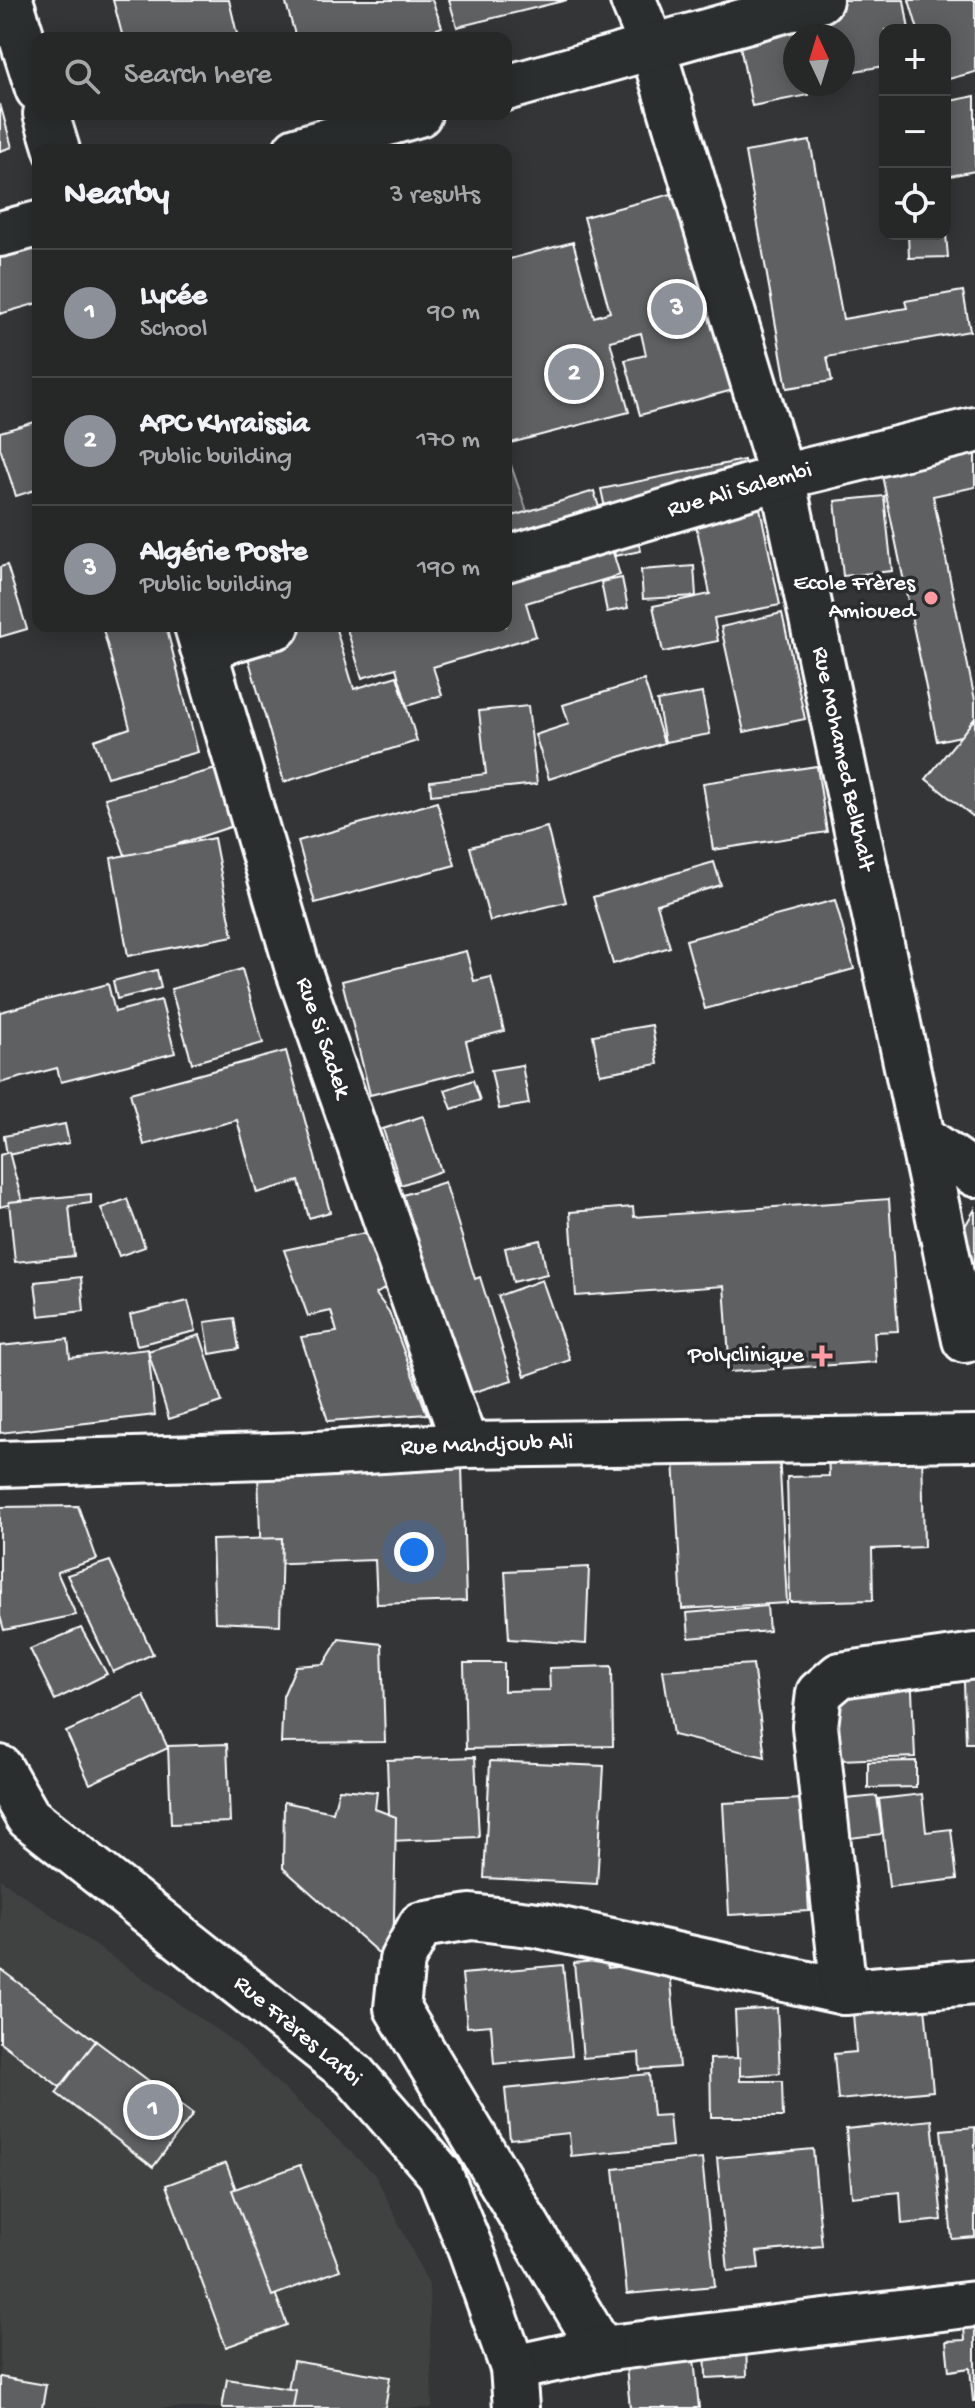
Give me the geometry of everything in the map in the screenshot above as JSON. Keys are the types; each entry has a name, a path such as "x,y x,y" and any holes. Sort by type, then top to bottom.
{"street":[{"path":"10,0 32,70"},
{"name":"Rue Mohamed Belkhalt","path":"633,0 652,46 782,477 965,1340"},
{"path":"512,86 820,0"},
{"path":"48,120 55,144"},
{"path":"316,144 398,120"},
{"path":"0,234 32,226"},
{"name":"Rue Ali Salembi","path":"512,557 782,477 975,430"},
{"path":"200,637 235,632"},
{"name":"Rue Si Sadek","path":"200,637 297,966 465,1445"},
{"path":"923,1138 975,1174"},
{"name":"Rue Mahdjoub Ali","path":"0,1464 300,1455 465,1445 975,1438"},
{"path":"844,1992 815,1726 819,1693 840,1675 975,1656"},
{"name":"Rue Frères Larbi","path":"0,1768 28,1817 354,2075 440,2174 471,2250 514,2388"},
{"path":"601,2349 397,2008 402,1960 421,1925 471,1917 538,1925 844,1992 975,1982"},
{"path":"514,2388 601,2349 975,2304"}],"shaded area":[{"path":"512,468 535,534 512,540"},
{"path":"0,1879 238,2045 375,2175 429,2285 432,2408 0,2408"}],"building":[{"path":"113,0 229,0 237,32 121,32"},
{"path":"285,0 432,0 442,27 429,32 294,32"},
{"path":"449,0 567,0 457,27"},
{"path":"843,0 904,0 908,24 879,24 879,67 855,71 855,24 823,24 820,4"},
{"path":"909,0 975,0 975,72 951,78 951,24 916,24"},
{"path":"792,19 793,24 783,24 783,96 803,96 752,106 737,31"},
{"path":"975,96 975,171 951,176 951,168 951,101"},
{"path":"0,104 12,147 0,151"},
{"path":"810,141 843,319 907,308 905,301 963,291 970,331 827,357 832,381 787,388 745,152"},
{"path":"679,192 733,390 640,415 625,360 646,355 641,333 610,341 629,412 512,443 512,258 573,242 594,317 610,312 584,217"},
{"path":"32,232 32,305 0,314 0,241"},
{"path":"908,240 946,240 948,257 909,258"},
{"path":"32,423 32,491 16,496 0,448 0,432"},
{"name":"Ecole Frères Amioued","path":"975,441 975,487 933,496 975,700 975,733 937,741 879,461"},
{"path":"744,460 751,499 758,498 780,605 714,618 718,641 663,652 653,606 710,594 692,504 638,537 641,551 615,556 601,489"},
{"path":"594,491 620,575 526,603 536,636 433,667 442,695 407,706 396,668 362,678 348,632 512,632 512,516"},
{"path":"884,496 892,571 843,576 835,501"},
{"path":"7,565 27,629 0,637 0,567"},
{"path":"694,566 696,596 643,599 641,570"},
{"path":"622,578 628,608 607,612 601,582"},
{"path":"782,613 805,719 744,732 721,627"},
{"path":"104,632 168,632 198,752 107,777 94,740 130,728"},
{"path":"241,632 337,632 354,689 397,676 417,741 284,782"},
{"path":"644,680 664,743 549,779 535,735 569,724 563,705"},
{"path":"702,693 710,734 665,742 657,701"},
{"path":"528,706 537,784 431,795 430,781 486,774 479,711"},
{"path":"975,718 975,818 926,779"},
{"path":"817,766 827,832 713,850 703,783"},
{"path":"220,768 239,824 127,861 105,798"},
{"path":"437,802 455,865 315,903 298,841"},
{"path":"547,827 566,902 490,921 470,847"},
{"path":"214,838 233,936 128,956 111,858"},
{"path":"714,862 721,885 657,904 670,947 613,964 593,897"},
{"path":"835,900 854,969 705,1009 686,940"},
{"path":"466,951 474,981 491,977 504,1031 466,1041 473,1070 370,1095 342,981"},
{"path":"242,969 263,1043 192,1063 171,989"},
{"path":"157,970 161,988 117,999 113,981"},
{"path":"108,984 115,1012 161,1000 175,1053 61,1082 57,1068 0,1083 0,1012"},
{"path":"652,1025 658,1064 600,1074 593,1035"},
{"path":"286,1051 330,1212 309,1218 299,1181 257,1193 237,1120 144,1145 130,1093"},
{"path":"522,1065 529,1104 499,1109 491,1070"},
{"path":"473,1080 480,1100 452,1109 445,1090"},
{"path":"423,1116 441,1171 401,1185 383,1129"},
{"path":"65,1124 69,1143 7,1155 4,1136"},
{"path":"9,1152 22,1201 0,1207 0,1155"},
{"path":"445,1182 475,1279 480,1277 512,1380 465,1395 403,1195"},
{"path":"91,1194 91,1203 69,1206 74,1256 15,1262 9,1202"},
{"path":"127,1199 145,1247 119,1256 101,1208"},
{"path":"889,1199 898,1331 874,1332 876,1362 730,1372 724,1286 576,1296 570,1212 633,1207 634,1217"},
{"path":"975,1209 975,1282 943,1264"},
{"path":"375,1231 397,1281 376,1294 389,1312 427,1414 328,1421 301,1337 337,1332 331,1311 308,1316 284,1250"},
{"path":"540,1240 547,1274 513,1282 505,1248"},
{"path":"81,1277 84,1311 39,1316 35,1282"},
{"path":"542,1280 570,1360 525,1376 498,1296"},
{"path":"188,1301 196,1331 137,1345 130,1315"},
{"path":"234,1318 239,1349 210,1354 205,1322"},
{"path":"200,1335 222,1402 169,1419 148,1351"},
{"path":"68,1339 70,1358 148,1349 155,1415 0,1433 0,1346"},
{"path":"922,1449 924,1547 872,1549 873,1600 790,1602 787,1477 829,1476 828,1452"},
{"path":"779,1452 787,1603 682,1609 674,1458"},
{"path":"462,1466 466,1601 377,1604 375,1560 261,1564 258,1473"},
{"path":"78,1506 97,1559 57,1572 76,1615 4,1630 0,1616 0,1507"},
{"path":"282,1538 280,1625 215,1622 212,1540"},
{"path":"110,1561 153,1654 113,1672 67,1575"},
{"path":"589,1567 586,1644 509,1639 505,1571"},
{"path":"767,1606 769,1631 689,1638 687,1613"},
{"path":"81,1628 107,1674 55,1700 30,1649"},
{"path":"339,1639 382,1644 385,1742 281,1743 283,1696 296,1666 324,1664"},
{"path":"963,1653 975,1653 975,1743 966,1743"},
{"path":"464,1663 504,1663 504,1691 550,1690 549,1668 612,1666 613,1746 466,1749"},
{"path":"753,1664 765,1757 673,1735 663,1670"},
{"path":"911,1669 915,1757 840,1760 836,1673"},
{"path":"144,1696 168,1748 90,1784 66,1732"},
{"path":"227,1744 230,1822 171,1824 168,1746"},
{"path":"475,1757 479,1837 390,1841 387,1760"},
{"path":"490,1761 604,1766 597,1884 484,1878"},
{"path":"916,1761 916,1787 868,1788 868,1762"},
{"path":"339,1789 377,1792 375,1809 396,1817 393,1966 283,1868 284,1802 333,1812"},
{"path":"922,1794 926,1832 951,1829 957,1879 889,1887 879,1799"},
{"path":"877,1796 882,1834 851,1838 846,1799"},
{"path":"802,1799 809,1911 729,1915 723,1803"},
{"path":"607,1960 608,1968 669,1961 679,2067 640,2070 639,2053 583,2058 574,1963"},
{"path":"563,1965 572,2056 494,2064 491,2025 467,2027 462,1974"},
{"path":"0,1969 96,2041 60,2087 0,2042"},
{"path":"925,2006 933,2091 838,2100 834,2054 856,2052 853,2013"},
{"path":"777,2008 780,2073 738,2076 735,2011"},
{"path":"96,2041 193,2114 153,2167 56,2093"},
{"path":"740,2058 740,2081 782,2081 783,2117 711,2117 710,2059"},
{"path":"649,2074 653,2116 669,2115 672,2146 571,2156 569,2133 510,2139 505,2089"},
{"path":"932,2120 942,2220 902,2224 900,2192 852,2197 846,2129"},
{"path":"975,2127 975,2237 952,2239 941,2130"},
{"path":"813,2149 822,2246 757,2252 759,2268 728,2271 717,2158"},
{"path":"702,2159 715,2286 627,2294 614,2169"},
{"path":"226,2163 287,2325 226,2347 166,2185"},
{"path":"300,2165 340,2270 272,2296 232,2190"},
{"path":"975,2315 973,2401 970,2368 949,2371 946,2341 965,2340 963,2316"},
{"path":"746,2338 747,2376 706,2378 705,2341"},
{"path":"692,2339 699,2408 630,2408 624,2346"},
{"path":"293,2361 390,2377 385,2408 285,2408"},
{"path":"0,2377 46,2385 42,2408 0,2408"},
{"path":"227,2379 296,2390 293,2408 222,2408"}],"place":[{"name":"Algérie Poste","path":"677,309"},
{"name":"APC Khraissia","path":"574,374"},
{"name":"Ecole Frères Amioued","path":"931,598"},
{"name":"Polyclinique","path":"822,1356"},
{"name":"Lycée","path":"153,2110"}]}
